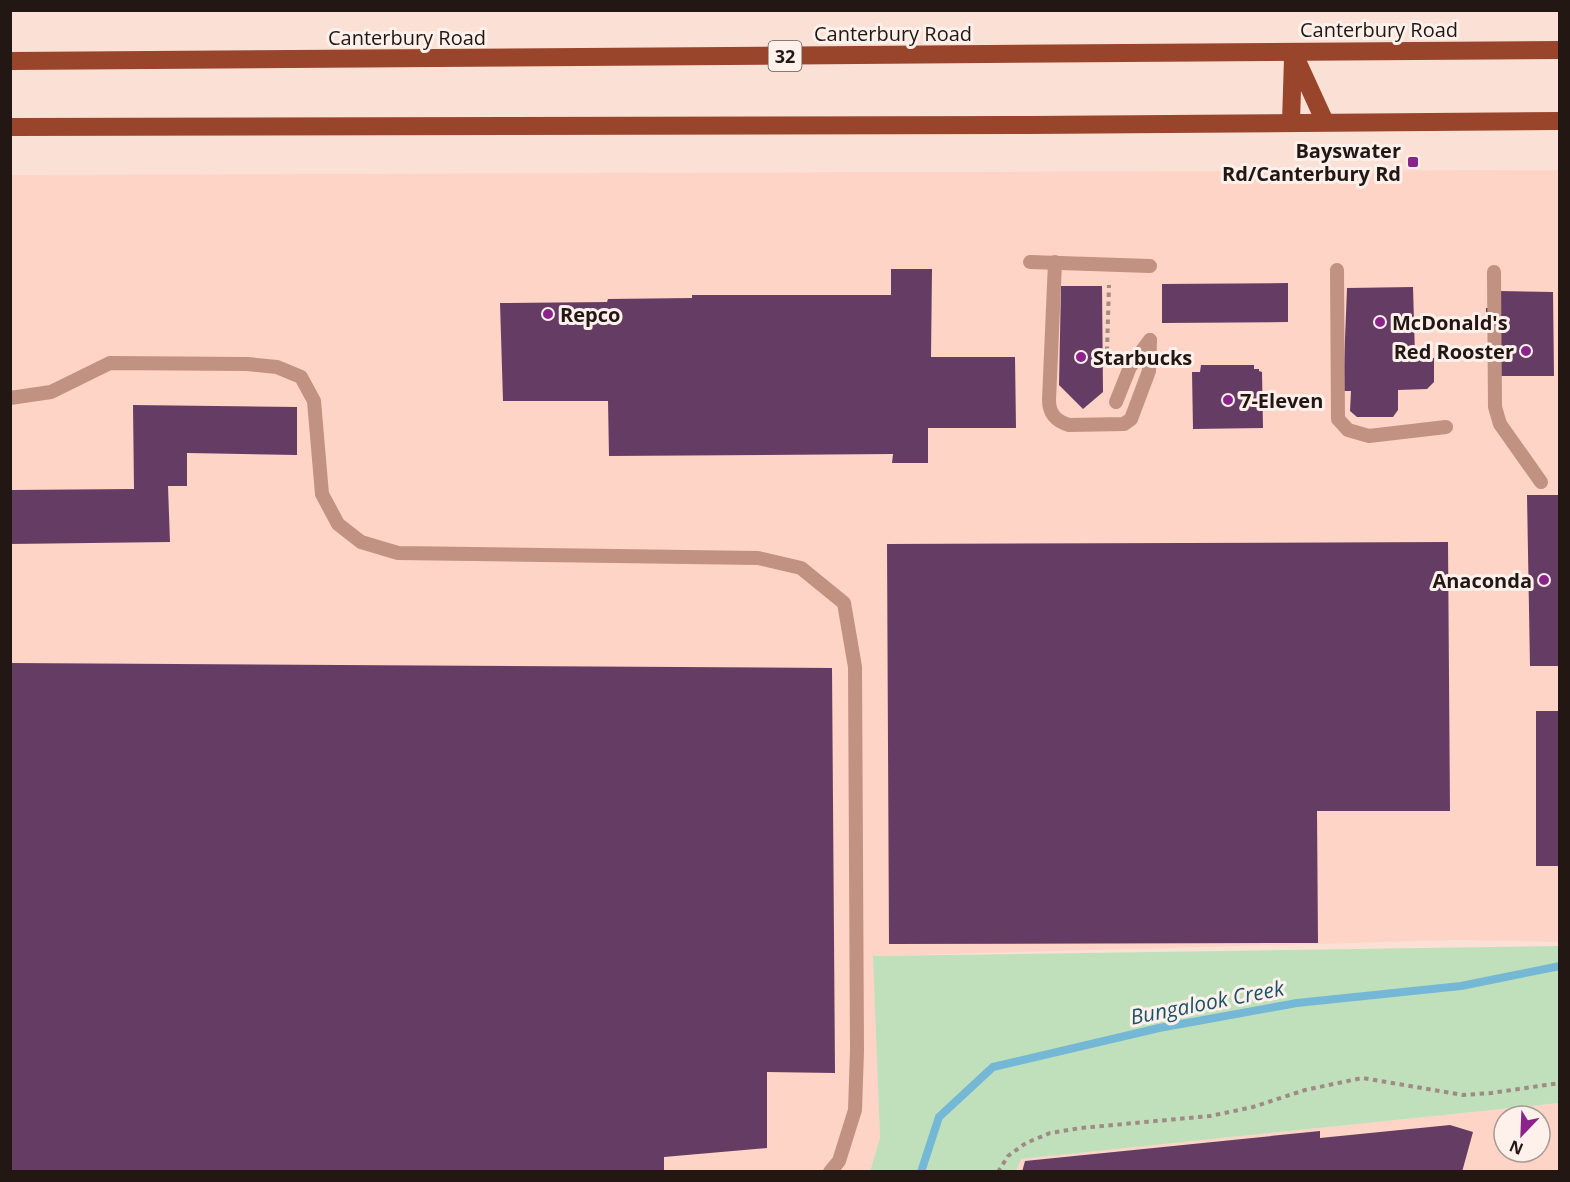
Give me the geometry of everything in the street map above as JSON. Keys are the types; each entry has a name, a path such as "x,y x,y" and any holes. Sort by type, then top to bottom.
{"main road":[{"name":"Canterbury Road","path":"10,61 1560,50"},
{"path":"1293,52 1325,122"},
{"path":"1291,122 1293,52"},
{"path":"10,127 1029,125 1560,121"}],"lane":[{"path":"1030,262 1150,266"},
{"path":"1055,262 1049,400 1051,414 1061,423 1069,425 1124,424 1131,419 1149,371 1150,340 1130,367 1116,402"},
{"path":"1337,270 1338,419 1348,430 1369,436 1446,427"},
{"path":"1494,272 1495,407 1500,424 1541,482"},
{"path":"10,398 51,392 110,363 247,364 277,367 301,377 314,401 322,494 338,524 361,542 398,553 758,558 801,568 844,603 855,667 857,1051 855,1110 839,1161 830,1172"}],"path":[{"path":"1107,351 1109,278"},
{"path":"998,1172 1008,1156 1026,1143 1050,1133 1210,1116 1253,1107 1305,1090 1362,1078 1463,1095 1560,1083"}],"shaded area":[{"path":"1559,170 1559,942 1459,940 874,956 880,1138 870,1171 11,1171 10,175"},
{"path":"1559,1103 1559,1171 1016,1172 1021,1159 1492,1110 1492,1164 1552,1164 1552,1104 1549,1104"}],"green space":[{"path":"1559,946 1559,1103 1492,1104 1492,1110 1021,1159 1016,1171 870,1171 880,1138 873,956"}],"building":[{"path":"891,269 932,269 931,357 1015,357 1016,428 928,428 928,463 892,463 893,454 609,456 608,401 503,401 500,303 607,302 608,299 692,298 692,295 891,295"},
{"path":"1288,283 1288,322 1162,323 1162,284"},
{"name":"Starbucks","path":"1061,286 1102,286 1103,392 1083,409 1059,385"},
{"name":"McDonald's","path":"1413,287 1415,356 1434,358 1434,382 1427,389 1398,390 1398,410 1393,417 1357,417 1350,411 1351,391 1343,391 1347,288"},
{"name":"Red Rooster","path":"1498,291 1553,292 1554,376 1498,376 1497,327 1486,326 1486,308 1498,308"},
{"name":"7-Eleven","path":"1201,365 1254,365 1254,369 1262,372 1263,428 1193,429 1192,372 1200,372"},
{"path":"133,405 297,407 297,455 187,453 187,486 168,486 170,542 10,544 10,490 134,489"},
{"name":"Anaconda","path":"1527,495 1560,495 1560,666 1530,666"},
{"path":"1448,542 1450,811 1317,811 1318,943 889,944 887,544"},
{"path":"10,663 832,668 835,1073 767,1072 767,1148 664,1157 664,1172 10,1172"},
{"path":"1536,711 1560,711 1560,866 1536,866"},
{"path":"1450,1125 1473,1132 1462,1172 1022,1172 1025,1161 1320,1131 1320,1138"}],"waterway":[{"name":"Bungalook Creek","path":"921,1172 939,1117 993,1067 1159,1028 1297,1003 1461,986 1560,966"}],"place":[{"name":"Bayswater Rd/Canterbury Rd","path":"1413,162"},
{"name":"Repco","path":"548,314"},
{"name":"McDonald's","path":"1380,322"},
{"name":"Red Rooster","path":"1526,351"},
{"name":"Starbucks","path":"1081,357"},
{"name":"7-Eleven","path":"1228,400"},
{"name":"Anaconda","path":"1544,580"}]}
